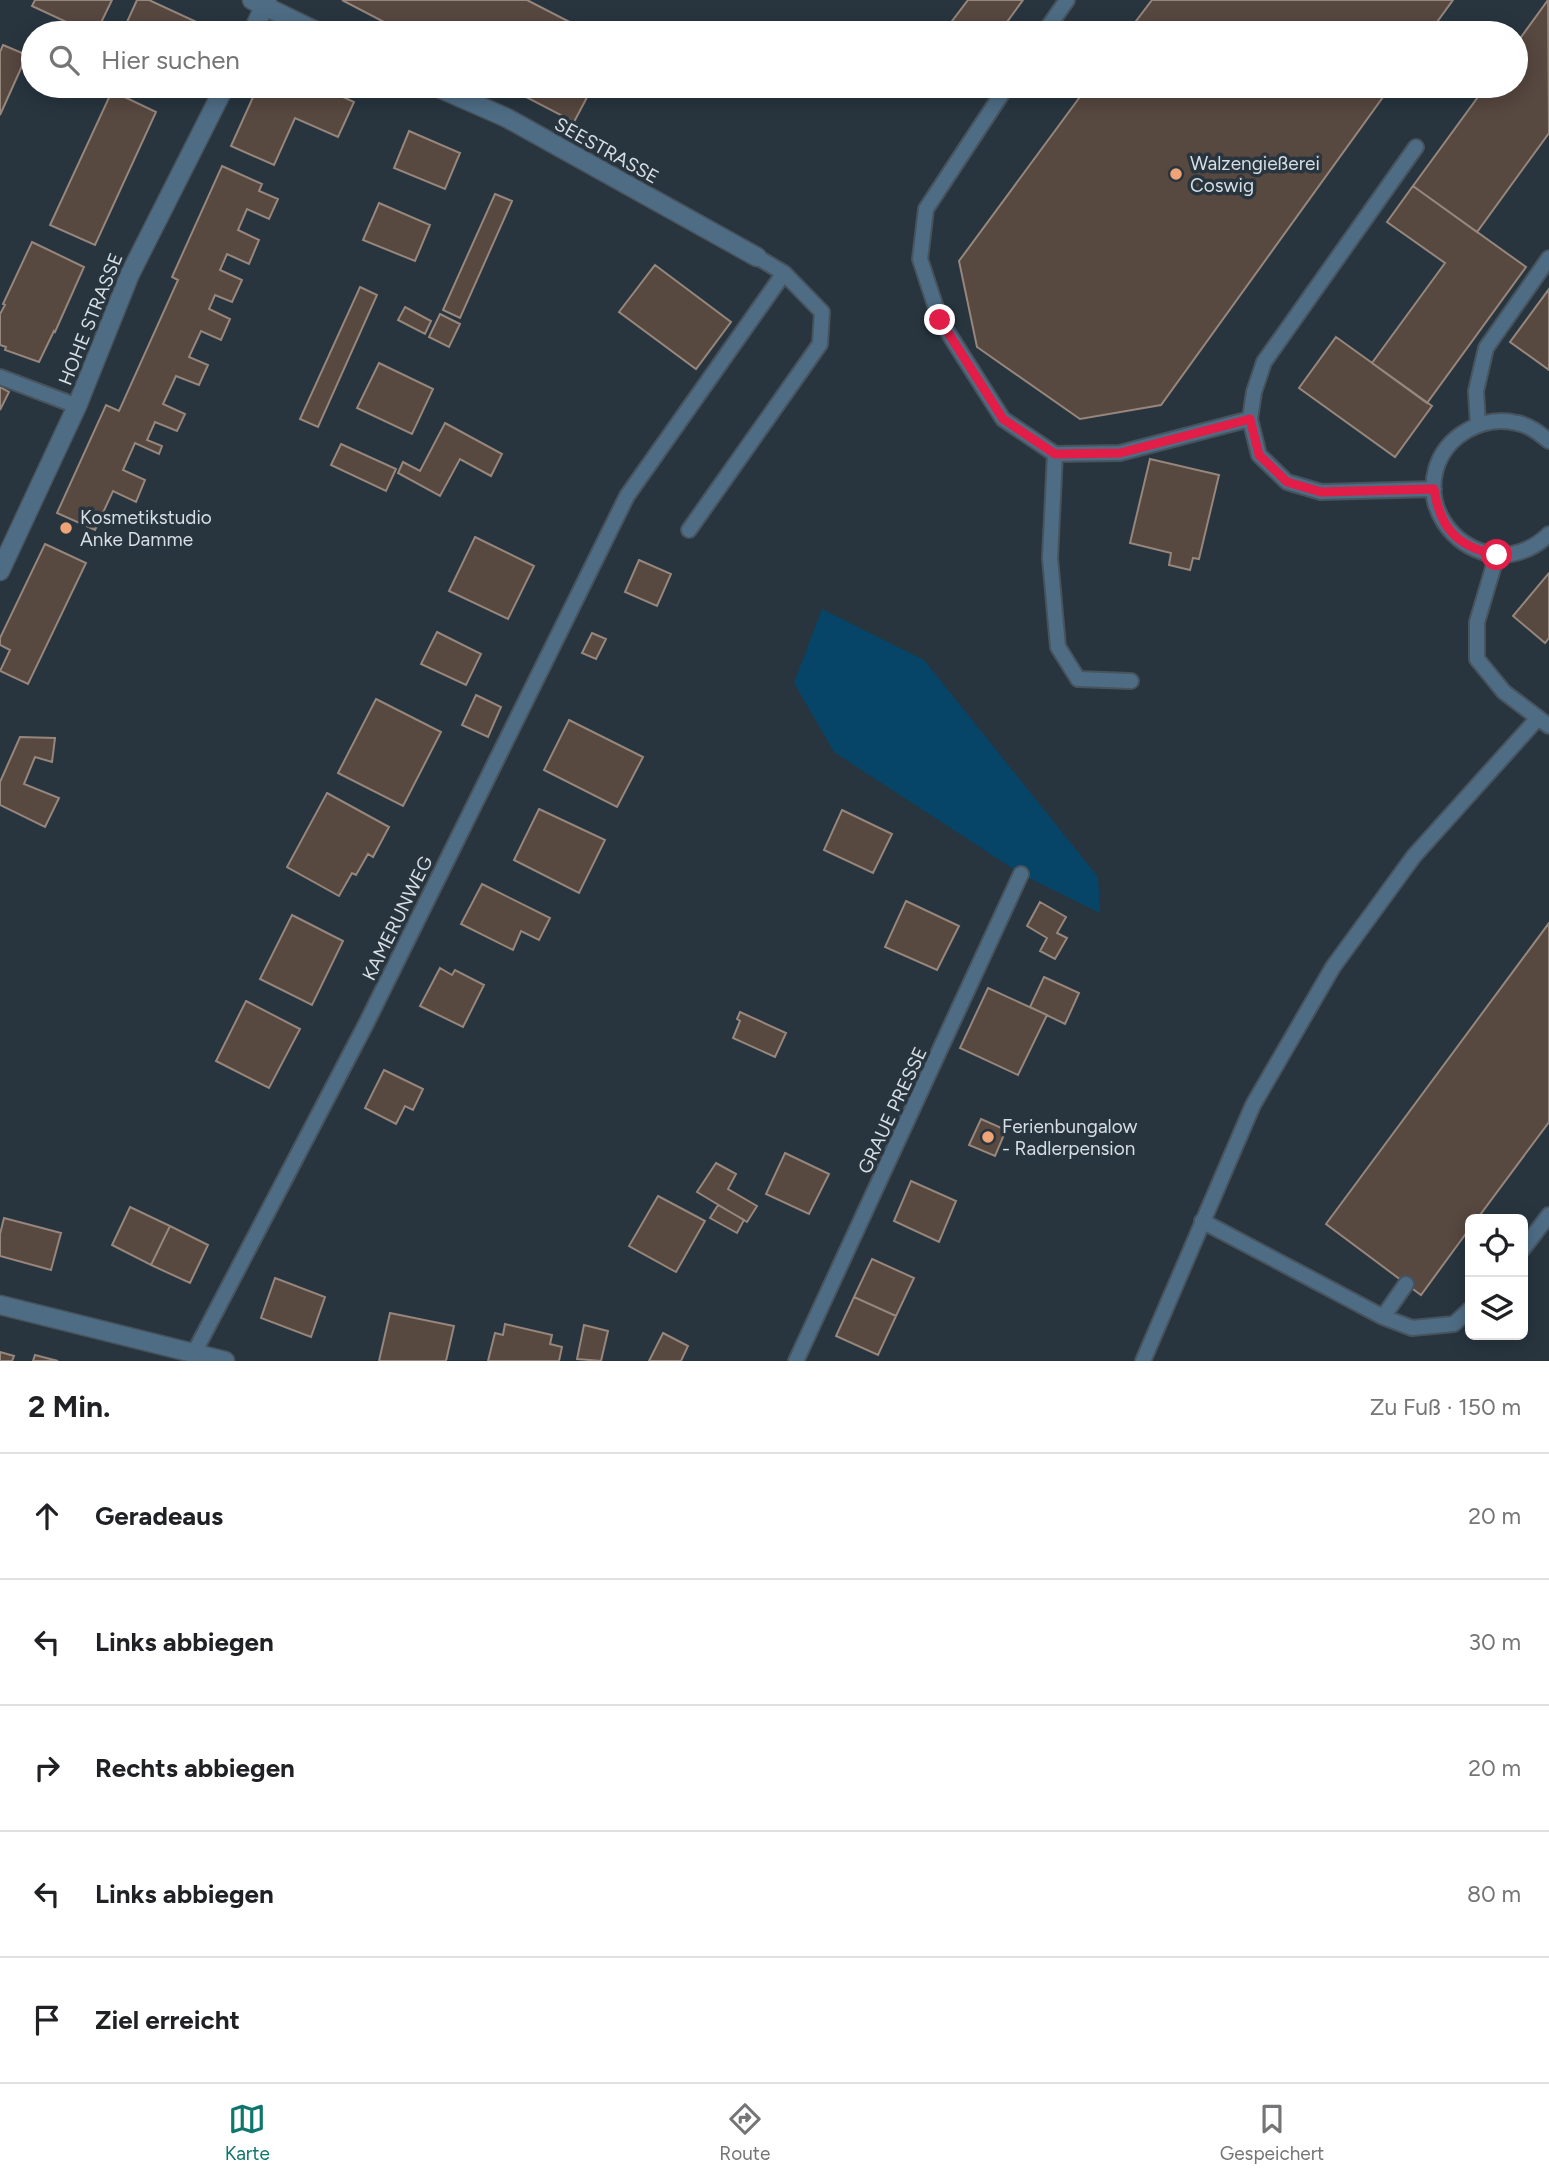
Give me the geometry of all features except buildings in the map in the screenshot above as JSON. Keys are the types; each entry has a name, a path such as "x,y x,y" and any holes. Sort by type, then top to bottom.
{"street":[{"path":"255,21 261,2 297,21"},
{"name":"HOHE STRASSE","path":"0,571 77,406 130,274 219,98"},
{"name":"SEESTRASSE","path":"461,98 507,118 757,257"},
{"path":"0,1305 225,1361"}],"lane":[{"path":"1052,21 1067,0"},
{"path":"999,98 926,209 920,259 940,320 1003,419 1055,454 1120,453 1250,419"},
{"path":"1416,147 1264,362 1254,392 1250,419 1259,455 1287,482 1321,492 1434,489"},
{"path":"689,530 820,344 822,312 783,273 757,257"},
{"path":"1478,425 1475,391 1486,348 1549,258"},
{"name":"KAMERUNWEG","path":"194,1353 366,1024 626,496 783,273"},
{"path":"0,377 77,406"},
{"path":"1549,441 1537,431 1518,423 1498,421 1478,425 1460,435 1445,450 1436,469 1434,489 1437,509 1446,527 1460,541 1478,551 1497,555 1520,552 1541,542 1549,534"},
{"path":"1055,454 1050,558 1058,647 1078,679 1131,681"},
{"path":"1143,1361 1253,1105 1333,967 1414,856 1544,722 1504,692 1477,659 1477,622 1497,555"},
{"name":"GRAUE PRESSE","path":"796,1361 1021,874"},
{"path":"1528,1241 1549,1214"},
{"path":"1202,1221 1383,1317 1412,1328 1454,1324 1465,1314"},
{"path":"1383,1317 1406,1284"}],"shaded area":[{"path":"822,609 924,660 1098,877 1100,913 1021,874 834,752 794,683"}],"place":[{"name":"Walzengießerei Coswig","path":"1176,174"},
{"name":"Kosmetikstudio Anke Damme","path":"66,528"},
{"name":"Ferienbungalow - Radlerpension","path":"988,1137"}],"route":[{"path":"940,320 1003,419 1055,454 1120,453 1250,419 1259,455 1287,482 1321,492 1434,489 1437,509 1446,527 1460,541 1478,551 1497,555"}]}
